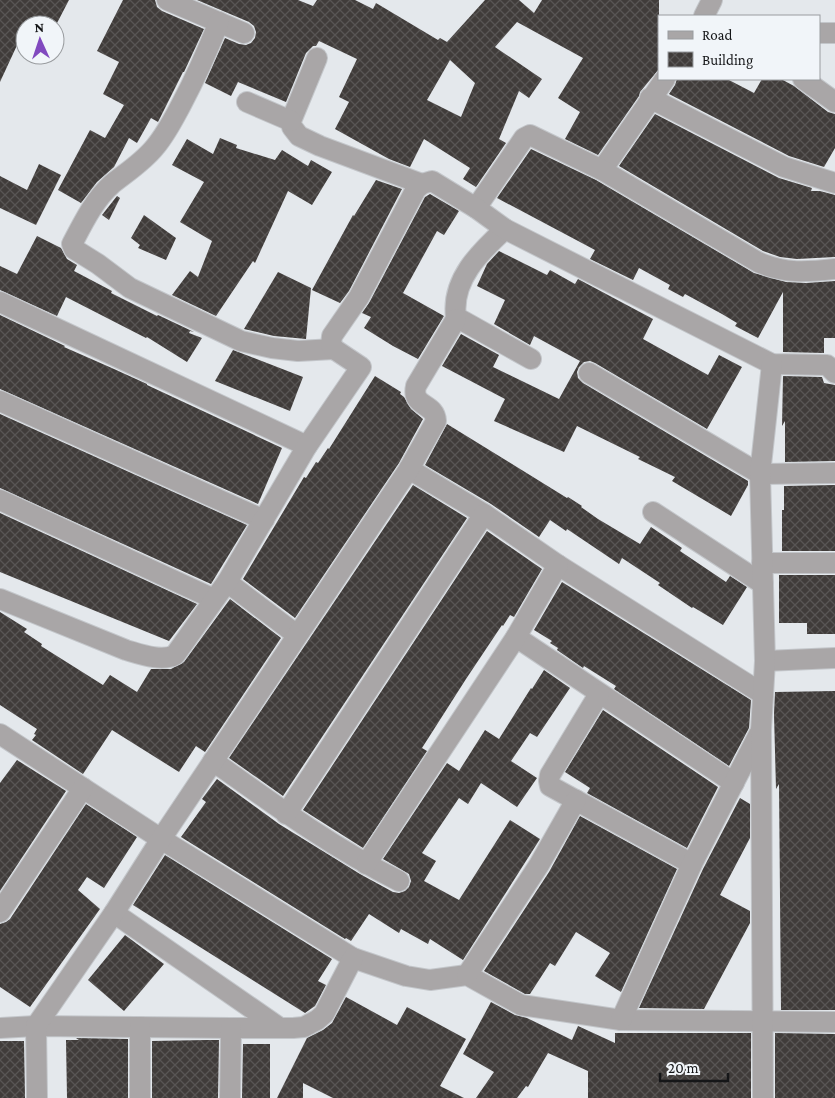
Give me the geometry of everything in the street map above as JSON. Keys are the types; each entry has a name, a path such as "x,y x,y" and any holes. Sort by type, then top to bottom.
{"street":[{"path":"167,0 244,33"},
{"path":"704,15 712,0"},
{"path":"219,22 205,60 166,134 154,149 126,175 112,184 97,200 72,244 74,249 130,288 241,341 289,350 334,349"},
{"path":"820,33 835,33"},
{"path":"317,58 290,121 299,136 320,146 422,184"},
{"path":"602,170 664,80"},
{"path":"804,80 835,102"},
{"path":"650,98 784,167 835,183"},
{"path":"247,102 290,121"},
{"path":"476,208 524,138 532,135 602,170 773,269 795,271 835,269"},
{"path":"0,599 126,650 145,656 167,658 175,655 227,582 307,446 361,367 334,349 331,345 332,336 359,297 416,189 422,184 432,181 476,208 504,229 772,364 832,365"},
{"path":"37,1098 36,1026 114,913 161,839 409,469 436,421 432,411 416,399 414,393 416,386 456,319 456,302 465,273 479,252 504,229"},
{"path":"0,302 307,446"},
{"path":"456,319 530,359"},
{"path":"763,1098 761,730 765,661 760,474 772,364"},
{"path":"589,373 760,474 835,473"},
{"path":"0,401 264,520"},
{"path":"409,469 484,514 558,565 763,694"},
{"path":"0,500 214,599"},
{"path":"652,512 763,584"},
{"path":"286,814 484,514"},
{"path":"762,563 835,563"},
{"path":"366,864 516,637 558,565"},
{"path":"227,582 297,635"},
{"path":"516,637 734,783"},
{"path":"765,661 835,658"},
{"path":"600,694 549,779 550,786 692,864"},
{"path":"622,1020 692,864 761,730"},
{"path":"3,742 83,788 161,839 353,958 406,976 430,980 467,975 521,1005 622,1020 835,1022"},
{"path":"213,761 286,814 366,864 400,881"},
{"path":"0,912 83,788"},
{"path":"467,975 539,865 576,800"},
{"path":"114,913 280,1028"},
{"path":"0,1028 36,1026 140,1028 304,1027 324,1014 353,958"},
{"path":"140,1028 140,1098"},
{"path":"230,1028 230,1098"}],"building":[{"path":"0,0 69,0 61,15 15,15 15,50 0,82"},
{"path":"123,0 155,0 157,7 162,11 204,29 158,122 151,118 137,143 129,138 114,167 97,182 81,203 58,190 90,130 105,138 124,105 103,94 119,62 97,51"},
{"path":"197,0 298,0 313,6 317,0 355,0 373,9 376,3 438,40 440,38 447,42 485,0 519,0 534,13 542,0 659,0 658,70 640,92 598,155 565,139 580,112 558,98 583,58 517,22 495,47 542,79 529,98 519,91 499,139 506,143 476,187 463,179 470,168 424,139 410,167 389,159 335,129 349,102 339,97 357,59 319,41 316,46 313,46 306,53 286,102 238,82 231,96 205,83 225,38 239,44 246,45 251,43 255,38 254,26 249,22","holes":["450,60 475,83 461,117 427,100"]},
{"path":"677,80 729,80 754,93 761,80 783,80 794,86 828,112 835,114 835,148 824,167 789,156 669,94"},
{"path":"655,114 779,178 812,188 811,191 835,195 835,257 797,259 780,257 763,251 619,166"},
{"path":"220,138 237,145 236,148 275,160 282,150 308,166 311,160 332,172 312,205 288,191 255,263 253,261 216,316 172,295 190,271 198,277 212,241 180,222 204,182 172,165 187,139 213,154"},
{"path":"531,149 596,180 754,273 786,282 835,281 835,338 824,338 824,353 783,352 783,292 758,338 735,326 737,323 722,314 685,294 683,297 668,289 670,285 639,268 633,280 590,259 595,250 497,198"},
{"path":"39,164 61,175 36,225 0,208 0,176 27,190"},
{"path":"376,180 402,189 349,291 340,303 312,290 353,215"},
{"path":"430,194 459,211 444,235 437,231 403,293 444,316 418,359 364,328 371,317 362,313 425,197"},
{"path":"117,196 120,198 109,220 102,215"},
{"path":"144,215 176,238 166,260 138,248 140,245 131,238"},
{"path":"37,236 61,248 67,259 77,265 74,271 112,291 111,293 194,332 190,331 189,333 202,338 187,362 147,337 66,297 57,316 0,290 0,266 17,274"},
{"path":"499,251 547,275 550,270 575,284 578,279 653,319 643,339 708,375 719,355 742,367 707,429 595,363 590,361 584,362 577,372 578,378 583,383 748,481 748,485 731,516 672,481 675,477 638,459 640,457 577,426 564,452 494,421 505,399 442,366 461,334 499,355 493,367 559,399 580,361 534,336 530,345 494,324 505,300 477,286 487,264"},
{"path":"278,272 311,288 306,339 274,336 244,329"},
{"path":"0,315 64,347 282,448 258,504 0,389"},
{"path":"233,350 303,377 290,411 215,381"},
{"path":"375,376 401,392 400,394 411,409 423,419 399,463 295,618 243,579 304,477 306,478 316,462 318,463 329,449"},
{"path":"783,376 822,377 824,383 835,385 835,461 785,462 785,421 782,426"},
{"path":"0,414 247,525 211,584 0,488"},
{"path":"447,424 568,497 598,519 640,544 651,527 682,548 680,551 726,582 730,576 747,587 723,625 692,608 658,585 660,583 622,558 619,564 567,529 566,531 550,520 539,537 491,504 425,465"},
{"path":"413,485 467,518 283,796 229,758"},
{"path":"835,485 835,551 782,551 784,486"},
{"path":"0,513 197,604 166,645 169,641 0,572"},
{"path":"487,531 542,569 514,617 510,615 502,625 466,679 422,748 427,751 363,848 303,810"},
{"path":"779,575 835,575 835,634 807,634 807,623 779,623"},
{"path":"562,582 751,700 749,728 729,766 614,689 616,686 584,666 583,668 557,650 558,648 550,643 552,641 534,630"},
{"path":"230,599 281,638 205,752 196,746 179,772 112,730 83,774 32,740 36,735 34,734 37,729 0,705 0,612 27,629 24,632 42,644 41,646 103,685 110,675 137,692 151,669 171,669 184,662"},
{"path":"544,670 570,688 537,737 530,733 511,761 537,778 517,807 481,783 468,804 459,798 422,853 436,861 424,881 459,900 510,820 540,839 463,960 430,939 428,944 401,929 399,933 369,914 351,941 345,939 181,837 206,802 202,799 217,779 279,824 360,874 393,892 405,891 411,881 409,874 383,859 447,763 459,771 485,730 499,739"},
{"path":"835,691 835,1010 781,1010 779,784 776,789 775,692"},
{"path":"603,710 718,787 687,848 587,793 590,788 565,772"},
{"path":"17,760 66,791 0,891 0,783"},
{"path":"740,798 750,804 750,838 720,895 750,911 750,923 704,1009 639,1008 703,869"},
{"path":"86,804 137,837 104,888 87,877 78,890 100,909 30,1007 0,987 0,924 10,919"},
{"path":"580,816 677,869 621,992 595,976 610,953 576,932 555,966 550,963 530,994 525,994 484,971 549,872"},
{"path":"165,855 332,959 318,981 326,985 315,1006 305,1013 133,905"},
{"path":"125,935 164,964 124,1011 88,980"},
{"path":"346,997 397,1025 407,1007 466,1039 440,1086 464,1098 333,1098 303,1083 303,1098 277,1098 307,1038 332,1023"},
{"path":"491,1002 515,1015 527,1018 572,1040 578,1026 615,1043 615,1033 751,1033 751,1098 588,1098 588,1071 548,1053 528,1087 526,1086 517,1098 476,1098 494,1072 463,1054"},
{"path":"775,1033 835,1034 835,1098 775,1098"},
{"path":"76,1038 128,1039 128,1098 67,1098 66,1040 79,1040"},
{"path":"219,1040 218,1098 152,1098 152,1041"},
{"path":"0,1041 24,1041 25,1098 0,1098"},
{"path":"243,1044 270,1044 270,1098 242,1098"}]}
